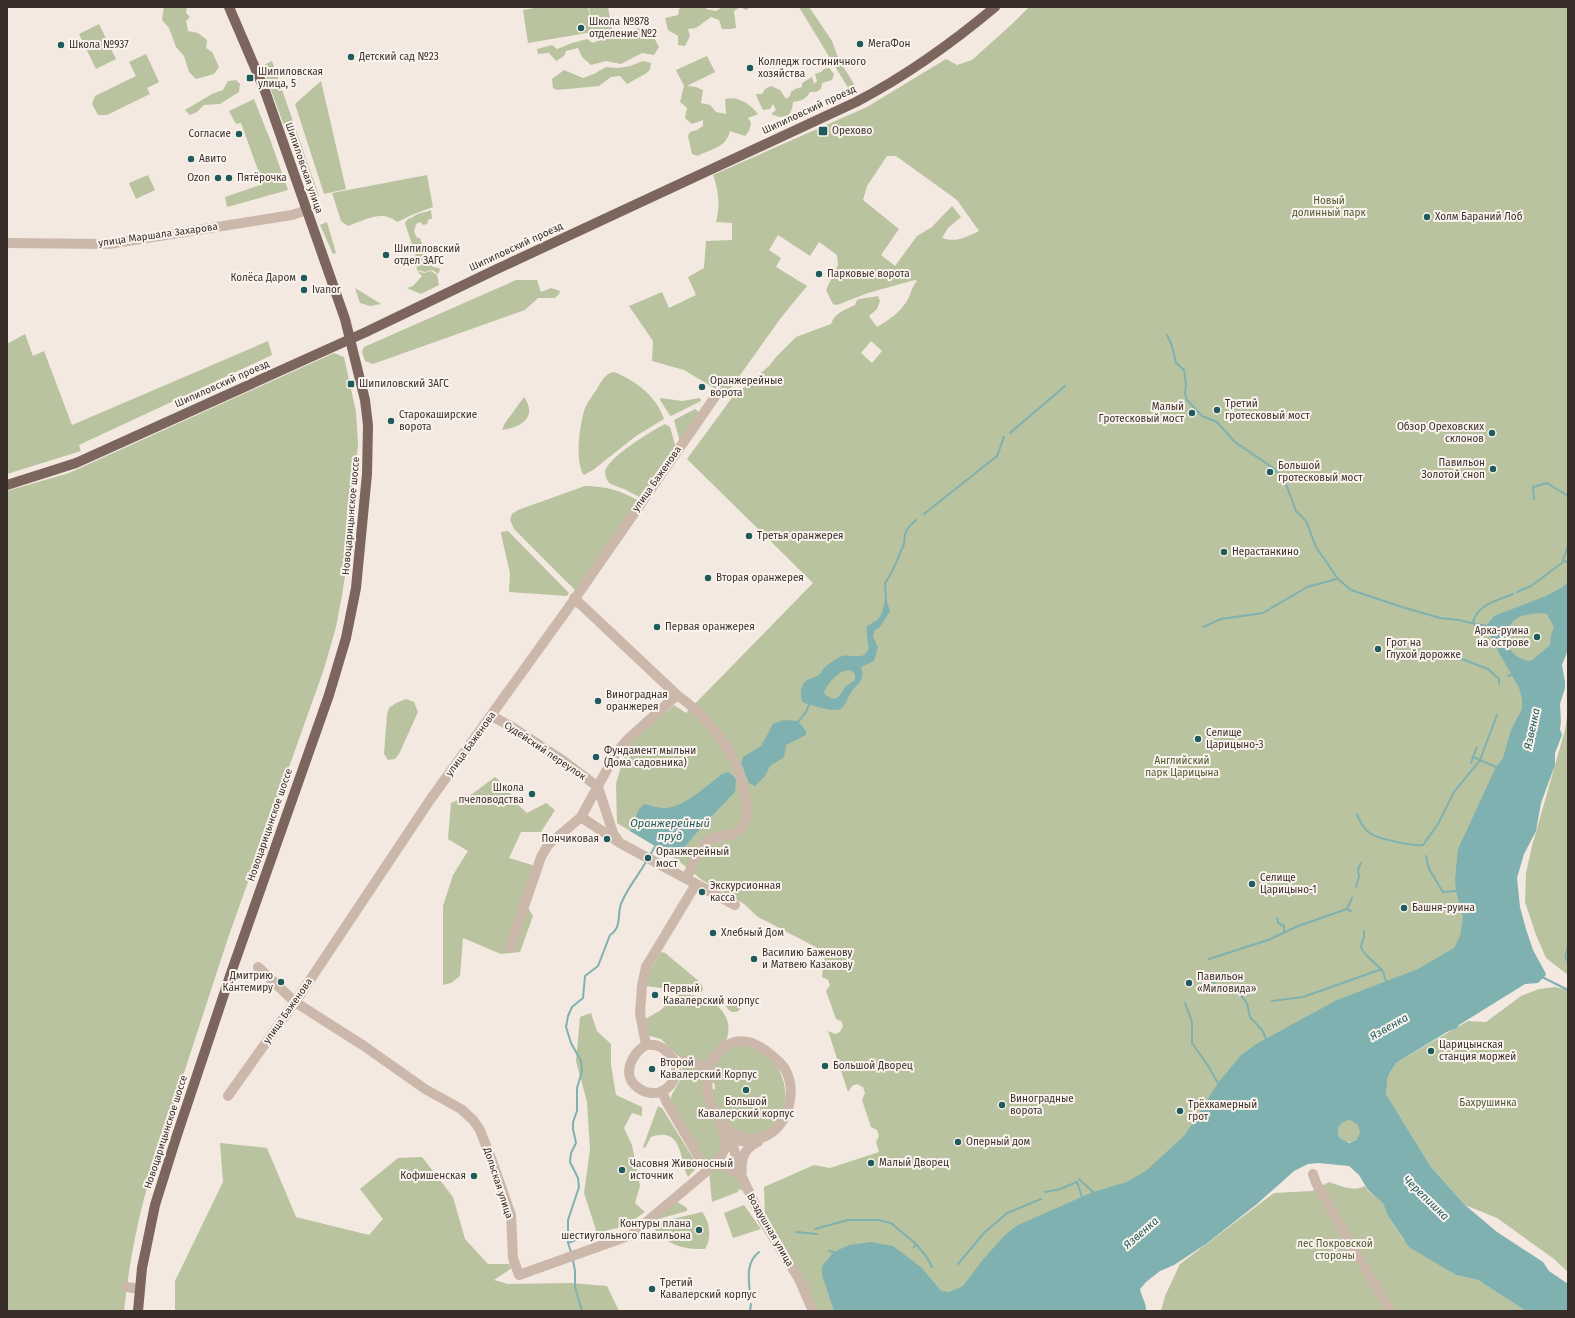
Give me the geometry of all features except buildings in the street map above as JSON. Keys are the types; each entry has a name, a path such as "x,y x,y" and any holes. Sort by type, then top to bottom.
{"main road":[{"name":"Шипиловская улица","path":"229,7 265,91 345,319 350,339"},
{"name":"Шипиловский проезд","path":"7,485 76,463 350,339 867,96 949,45 995,7"},
{"name":"Новоцарицынское шоссе","path":"138,1311 142,1268 155,1205 231,973 329,695 352,613 361,540 369,445 365,400 350,339"}],"street":[{"name":"улица Маршала Захарова","path":"7,243 109,244 292,215 307,210"},
{"name":"улица Баженова","path":"228,1096 295,1002 430,800 492,716 717,394"},
{"path":"574,598 677,695 688,703 722,741 737,765 748,803 746,818 743,826 736,833 711,839 705,843 686,878"},
{"path":"510,948 541,857 548,845 581,817 616,753 628,739 677,695"},
{"name":"Судейский переулок","path":"492,716 512,727 565,762 598,787"},
{"path":"598,787 613,833 619,843"},
{"path":"581,817 619,843 735,905"},
{"path":"646,1045 640,1013 642,986 645,972 651,957 696,884"},
{"name":"Дольская улица","path":"258,967 295,1002 364,1046 425,1089 461,1109 473,1120 480,1130 511,1215 514,1263 519,1275 631,1235 707,1171 705,1168"},
{"path":"662,1091 666,1101 705,1168 716,1164 748,1141 767,1136 775,1131 785,1117 789,1101 789,1088 785,1070 777,1060 764,1049 748,1041 730,1043 725,1046 719,1052 709,1068 685,1061 676,1064"},
{"path":"652,1044 661,1046 669,1052 676,1064 676,1075 674,1081 669,1087 662,1091 647,1091 637,1087 632,1080 629,1071 630,1063 634,1056 646,1045 652,1044"},
{"name":"Воздушная улица","path":"709,1068 707,1076 708,1096 718,1118 729,1132 740,1173 762,1219 799,1279 813,1311"},
{"path":"722,1128 748,1141 758,1142 749,1147 745,1153 742,1160 742,1171 740,1173 737,1174 729,1167 723,1165 717,1166 716,1164 715,1162 724,1152 726,1147 726,1140 722,1128"},
{"path":"1313,1174 1316,1183 1390,1311"},
{"path":"127,1287 140,1289"}],"green space":[{"path":"164,7 187,7 186,13 190,17 186,21 188,31 198,33 207,40 206,48 212,52 219,67 214,74 196,79 189,72 184,56 176,47 169,28 162,20"},
{"path":"540,7 588,7 593,32 528,43 523,10"},
{"path":"589,7 608,7 612,29 593,32"},
{"path":"683,7 706,7 706,9 716,11 722,7 740,7 734,11 736,28 722,29 719,20 711,17 696,28 688,29 690,36 685,46 678,45 678,36 668,30 665,18 678,15 679,9"},
{"path":"740,7 750,7 746,10"},
{"path":"799,7 809,7 832,41 839,60 856,87 850,91"},
{"path":"1029,7 1568,7 1568,625 1495,932 1019,1311 813,1311 765,1219 764,1187 814,1165 830,1168 879,1152 876,1142 879,1136 877,1130 871,1127 862,1100 865,1093 863,1087 857,1084 852,1086 848,1092 828,1031 835,1034 840,1032 843,1026 841,1021 836,1019 826,991 830,985 828,980 822,977 824,959 827,953 758,917 744,904 702,880 675,858 617,823 616,784 627,745 674,705 686,713 813,583 687,459 731,399 769,366 796,337 831,324 837,314 855,305 857,300 878,296 880,301 877,309 869,316 877,327 890,319 901,309 907,301 913,286 917,281 915,280 868,293 837,305 833,304 826,290 838,265 837,255 819,242 810,256 778,235 769,250 781,258 776,267 807,286 780,319 726,395 684,370 652,361 653,341 629,306 662,292 669,308 696,295 688,277 704,268 706,241 732,240 732,223 716,222 718,198 717,187 713,175 867,107 946,59 957,65 972,60","holes":["887,156 896,156 957,200 979,231 957,240 942,238 948,228 961,217 952,206 932,227 917,236 895,266 881,255 899,229 863,200 867,186","871,341 882,351 872,363 861,353"]},
{"path":"99,24 116,59 96,69 79,34"},
{"path":"638,28 653,36 659,47 654,55 642,53 621,64 606,61 591,65 582,57 578,48 566,51 564,56 556,61 549,53 538,54 537,49 552,45 557,49 587,39 593,43 618,31 627,34"},
{"path":"146,54 159,82 147,88 150,94 107,115 98,115 92,104 95,96 136,76 129,62"},
{"path":"707,56 715,72 687,86 696,87 703,90 701,103 710,105 716,112 726,114 725,99 730,98 747,104 758,114 748,118 751,123 749,131 745,136 730,131 728,137 721,145 698,156 692,154 688,136 690,132 703,126 703,120 692,124 685,118 687,108 680,102 684,86 676,70"},
{"path":"272,61 319,196 311,198 262,66"},
{"path":"643,61 651,63 650,70 627,84 620,76 611,77 599,86 557,90 553,88 552,79 564,70 583,78 606,67 618,68 630,66"},
{"path":"829,68 834,74 832,80 822,83 821,89 816,92 810,92 803,99 793,102 792,109 788,116 779,117 771,114 776,110 773,104 770,109 763,110 756,94 762,94 765,89 771,86 780,90 786,99 790,96 791,92 802,87 802,83 812,77 814,84 817,81 815,74"},
{"path":"236,80 240,84 239,92 220,104 204,105 197,112 190,115 185,110 212,94 223,90 228,81"},
{"path":"321,81 346,189 324,194 295,104"},
{"path":"254,99 288,190 227,207 225,197 263,184 241,123 236,124 229,111"},
{"path":"148,175 155,190 136,199 129,183"},
{"path":"427,175 433,207 397,222 386,216 373,217 348,226 341,221 332,193"},
{"path":"431,210 432,219 429,219 427,224 423,225 420,222 416,224 414,232 417,238 420,238 423,247 421,250 424,255 433,267 439,268 440,270 438,274 432,270 425,272 417,270 416,257 405,223 408,219 419,213"},
{"path":"327,222 336,253 333,254 320,225"},
{"path":"417,271 424,273 431,271 437,275 439,285 421,294 407,288 413,286 422,276"},
{"path":"516,280 537,280 541,292 551,288 560,291 555,298 538,298 525,310 373,364 365,361 362,352 364,347"},
{"path":"355,288 381,304 370,306 360,303"},
{"path":"25,334 33,356 44,351 72,425 268,341 272,355 79,445 81,451 7,474 7,344"},
{"path":"334,353 344,357 356,412 358,444 347,564 336,627 324,669 228,938 152,1171 142,1205 135,1240 124,1311 7,1311 7,491 69,473"},
{"path":"614,372 622,375 644,390 661,411 664,419 636,436 593,470 584,475 579,461 579,442 583,414 585,408 604,378 608,374"},
{"path":"524,397 528,404 528,416 521,424 502,430 505,423"},
{"path":"661,398 682,401 700,398 701,401 671,416 660,400"},
{"path":"695,409 700,413 680,442 674,420"},
{"path":"665,424 670,427 676,448 641,498 611,484 607,479 605,471 608,465 641,438"},
{"path":"585,486 613,490 626,494 639,501 575,590 514,529 510,520 512,514 518,510"},
{"path":"508,531 569,593 567,596 509,592 510,573 501,534 501,532"},
{"path":"406,699 414,702 418,712 399,754 395,759 388,760 384,754 387,715 389,708"},
{"path":"1568,710 1568,975 1546,958 1536,935 1525,902 1526,873 1532,846 1565,730"},
{"path":"495,777 508,788 513,800 527,813 546,803 555,810 541,832 521,832 509,858 542,868 528,908 533,916 520,952 501,954 463,938 460,976 451,983 443,985 443,906 453,875 468,851 448,839 451,803 472,794"},
{"path":"661,952 665,953 700,982 703,988 702,992 698,993 646,986 648,973"},
{"name":"Бахрушинка","path":"1555,987 1568,990 1568,1272 1554,1259 1497,1218 1465,1205 1431,1167 1386,1094 1388,1076 1396,1063 1468,1021 1486,1022 1521,996 1539,989"},
{"path":"678,995 693,995 707,999 719,1007 724,1013 728,1024 728,1036 723,1045 707,1062 678,1056 661,1039 650,1036 646,1033 645,1020 661,1010 670,1000"},
{"path":"734,996 740,998 742,1004 740,1010 734,1012 728,1010 726,1004 728,998"},
{"path":"591,1013 597,1031 611,1044 611,1065 616,1095 642,1107 642,1116 632,1113 624,1128 632,1145 640,1186 635,1203 645,1212 625,1226 597,1233 584,1193 590,1150 587,1102 576,1061 580,1017"},
{"path":"746,1045 756,1048 765,1054 777,1067 784,1083 785,1099 782,1113 774,1125 763,1133 750,1135 735,1130 722,1117 724,1112 722,1110 718,1112 710,1090 715,1089 714,1083 710,1083 710,1078 715,1064 721,1054 730,1047"},
{"path":"685,1065 703,1070 719,1126 726,1140 712,1162 705,1161 670,1101 681,1077 682,1069"},
{"path":"658,1106 662,1108 698,1166 688,1177 678,1146 669,1136 661,1135 651,1137 645,1148 643,1147"},
{"path":"1349,1120 1357,1123 1360,1131 1357,1139 1349,1142 1341,1139 1338,1131 1341,1123"},
{"path":"220,1143 267,1148 296,1217 369,1235 383,1219 360,1189 398,1158 422,1157 453,1197 465,1239 488,1264 509,1264 512,1268 494,1280 508,1284 570,1283 607,1286 619,1311 175,1311 175,1281 223,1182"},
{"path":"713,1167 735,1171 743,1191 739,1189 738,1192 712,1202 709,1172"},
{"name":"лес Покровской стороны","path":"1329,1182 1342,1187 1360,1188 1365,1186 1368,1191 1383,1202 1388,1216 1403,1239 1456,1275 1478,1280 1526,1311 1161,1311 1165,1296 1180,1264 1274,1193 1312,1191"},
{"path":"674,1200 687,1208 687,1211 655,1220"},
{"path":"744,1205 761,1229 733,1238 724,1213"},
{"path":"702,1212 707,1220 709,1230 709,1240 705,1249 690,1249 676,1245 664,1239 654,1228 655,1223"}],"water":[{"path":"1568,582 1568,650 1562,665 1565,688 1560,704 1560,729 1562,735 1555,753 1555,765 1541,803 1536,831 1524,854 1517,878 1520,907 1526,929 1533,950 1546,975 1538,983 1525,984 1459,1025 1457,1028 1447,1032 1396,1063 1388,1076 1386,1094 1431,1167 1465,1205 1497,1232 1543,1262 1549,1271 1568,1284 1568,1311 1526,1311 1478,1280 1456,1275 1409,1247 1388,1216 1383,1203 1368,1190 1359,1175 1349,1166 1318,1163 1308,1164 1294,1171 1257,1204 1206,1244 1174,1265 1160,1271 1146,1282 1140,1289 1146,1306 1146,1311 834,1311 822,1275 822,1266 834,1252 849,1245 871,1242 893,1246 922,1268 941,1291 949,1292 963,1286 981,1262 1003,1237 1016,1226 1093,1192 1127,1182 1147,1170 1185,1135 1218,1083 1241,1055 1258,1043 1337,1000 1418,969 1454,948 1460,936 1463,917 1456,891 1455,879 1458,849 1496,767 1503,758 1511,730 1522,709 1522,699 1519,688 1498,651 1495,642 1489,635 1487,625 1494,616 1546,596 1561,588","holes":["1528,614 1547,614 1554,627 1550,645 1531,661 1523,660 1511,651 1506,639 1507,632 1510,625 1519,617","1350,1120 1358,1125 1360,1133 1356,1140 1349,1143 1340,1138 1338,1129 1341,1124"]},
{"path":"886,599 890,611 880,627 874,631 873,637 878,647 874,661 861,667 862,678 844,706 839,710 829,710 802,702 801,690 807,680 819,675 826,666 842,656 860,656 866,653 868,650 867,626 879,618","holes":["851,670 855,674 855,680 846,686 837,697 832,699 824,694 834,677 845,671"]},
{"path":"784,720 798,721 806,731 806,735 786,745 784,757 770,766 765,776 755,786 749,783 741,764 743,757 761,746 773,724"},
{"name":"Оранжерейный пруд","path":"729,772 736,779 735,792 706,822 675,858 630,831 639,809 644,804 658,808 670,808 678,805 694,796 722,774"}],"waterway":[{"path":"1167,335 1172,346 1176,363 1184,370 1186,385 1185,394 1187,400 1202,416 1217,422 1235,442 1273,468 1284,479 1296,511 1306,521 1316,547 1338,579 1351,590 1402,607 1440,618 1489,626"},
{"path":"1010,433 1065,386"},
{"path":"924,514 997,456 1004,437"},
{"path":"1534,499 1533,487 1547,483 1568,496"},
{"path":"886,601 885,583 904,544 907,530 916,520"},
{"path":"1517,592 1531,586 1562,563 1568,545"},
{"path":"1563,561 1567,562"},
{"path":"1203,627 1221,619 1263,613 1307,587 1337,579"},
{"path":"1473,623 1478,612 1483,607 1513,594"},
{"path":"1451,655 1488,669 1499,679 1499,684"},
{"path":"1508,676 1512,675"},
{"path":"798,722 806,712 810,702"},
{"path":"1357,814 1365,828 1374,836 1401,843 1423,845 1438,824 1454,792 1480,760 1497,715"},
{"path":"1477,747 1473,757 1496,767"},
{"path":"1471,763 1473,757"},
{"path":"650,855 656,845"},
{"path":"1426,856 1429,869 1443,892 1456,891"},
{"path":"571,1252 568,1243 568,1220 579,1187 578,1178 570,1162 571,1153 576,1143 573,1122 577,1111 577,1088 582,1071 581,1061 571,1043 566,1027 568,1016 572,1007 583,998 585,976 598,966 610,935 614,932 618,925 621,904 647,860"},
{"path":"1356,887 1359,877 1358,869 1361,863"},
{"path":"1347,909 1352,898"},
{"path":"1209,959 1268,940 1298,926 1347,909 1351,911"},
{"path":"1277,918 1278,923 1284,926 1284,932"},
{"path":"1361,946 1364,931"},
{"path":"1361,947 1365,954 1384,974"},
{"path":"1568,947 1565,956 1568,962"},
{"path":"1272,1001 1303,997 1382,969"},
{"path":"1384,975 1386,981"},
{"path":"1542,977 1568,990"},
{"path":"1209,980 1222,988 1228,989"},
{"path":"1233,993 1238,992 1247,1003 1250,1017 1260,1028"},
{"path":"1185,1003 1192,1022 1192,1029"},
{"path":"1261,1028 1266,1039"},
{"path":"1192,1029 1192,1043 1218,1083"},
{"path":"1079,1179 1093,1192"},
{"path":"1045,1192 1060,1189 1077,1182 1082,1197"},
{"path":"958,1264 984,1233 1007,1213 1041,1199"},
{"path":"815,1229 848,1220 878,1220 891,1223 916,1244"},
{"path":"796,1232 817,1234"},
{"path":"568,1243 581,1238"},
{"path":"914,1247 916,1244 926,1256 932,1267"},
{"path":"829,1251 834,1252"},
{"path":"750,1295 750,1266 755,1256 759,1252"},
{"path":"573,1260 575,1287 582,1311"},
{"path":"750,1311 751,1304"}],"place":[{"name":"Школа №878 отделение №2","path":"581,28"},
{"name":"МегаФон","path":"860,44"},
{"name":"Школа №937","path":"61,45"},
{"name":"Детский сад №23","path":"351,57"},
{"name":"Колледж гостиничного хозяйcтва","path":"750,68"},
{"name":"Шипиловская улица, 5","path":"250,78"},
{"name":"Орехово","path":"823,131"},
{"name":"Согласие","path":"239,134"},
{"name":"Авито","path":"191,159"},
{"name":"Ozon","path":"218,178"},
{"name":"Пятёрочка","path":"229,178"},
{"name":"Холм Бараний Лоб","path":"1427,217"},
{"name":"Шипиловский отдел ЗАГС","path":"386,255"},
{"name":"Парковые ворота","path":"819,274"},
{"name":"Колёса Даром","path":"304,278"},
{"name":"Ivanor","path":"304,290"},
{"name":"Шипиловский ЗАГС","path":"351,384"},
{"name":"Оранжерейные ворота","path":"702,387"},
{"name":"Третий гротесковый мост","path":"1217,410"},
{"name":"Малый Гротесковый мост","path":"1192,413"},
{"name":"Старокаширские ворота","path":"391,421"},
{"name":"Обзор Ореховских склонов","path":"1492,433"},
{"name":"Павильон Золотой сноп","path":"1493,469"},
{"name":"Большой гротесковый мост","path":"1270,472"},
{"name":"Третья оранжерея","path":"749,536"},
{"name":"Нерастанкино","path":"1224,552"},
{"name":"Вторая оранжерея","path":"708,578"},
{"name":"Первая оранжерея","path":"657,627"},
{"name":"Арка-руина на острове","path":"1537,637"},
{"name":"Грот на Глухой дорожке","path":"1378,649"},
{"name":"Виноградная оранжерея","path":"598,701"},
{"name":"Селище Царицыно-3","path":"1198,739"},
{"name":"Фундамент мыльни (Дома садовника)","path":"596,757"},
{"name":"Школа пчеловодства","path":"532,794"},
{"name":"Пончиковая","path":"607,839"},
{"name":"Оранжерейный мост","path":"648,858"},
{"name":"Селище Царицыно-1","path":"1252,884"},
{"name":"Экскурсионная касса","path":"702,892"},
{"name":"Башня-руина","path":"1404,908"},
{"name":"Хлебный Дом","path":"713,933"},
{"name":"Василию Баженову и Матвею Казакову","path":"754,959"},
{"name":"Дмитрию Кантемиру","path":"281,982"},
{"name":"Павильон «Миловида»","path":"1189,983"},
{"name":"Первый Кавалерский корпус","path":"655,995"},
{"name":"Царицынская станция моржей","path":"1431,1051"},
{"name":"Большой Дворец","path":"825,1066"},
{"name":"Второй Кавалерский Корпус","path":"652,1069"},
{"name":"Большой Кавалерский корпус","path":"746,1090"},
{"name":"Виноградные ворота","path":"1002,1105"},
{"name":"Трёхкамерный грот","path":"1180,1111"},
{"name":"Оперный дом","path":"958,1142"},
{"name":"Малый Дворец","path":"871,1163"},
{"name":"Часовня Живоносный источник","path":"622,1170"},
{"name":"Кофишенская","path":"474,1176"},
{"name":"Контуры плана шестиугольного павильона","path":"699,1230"},
{"name":"Третий Кавалерский корпус","path":"652,1289"}],"park label":[{"name":"Новый долинный парк","path":"1329,206"},
{"name":"Английский парк Царицына","path":"1182,766"}],"water label":[{"name":"Язвенка","path":"1532,729"},
{"name":"Язвенка","path":"1389,1027"},
{"name":"Черепишка","path":"1426,1198"},
{"name":"Язвенка","path":"1141,1233"}]}
